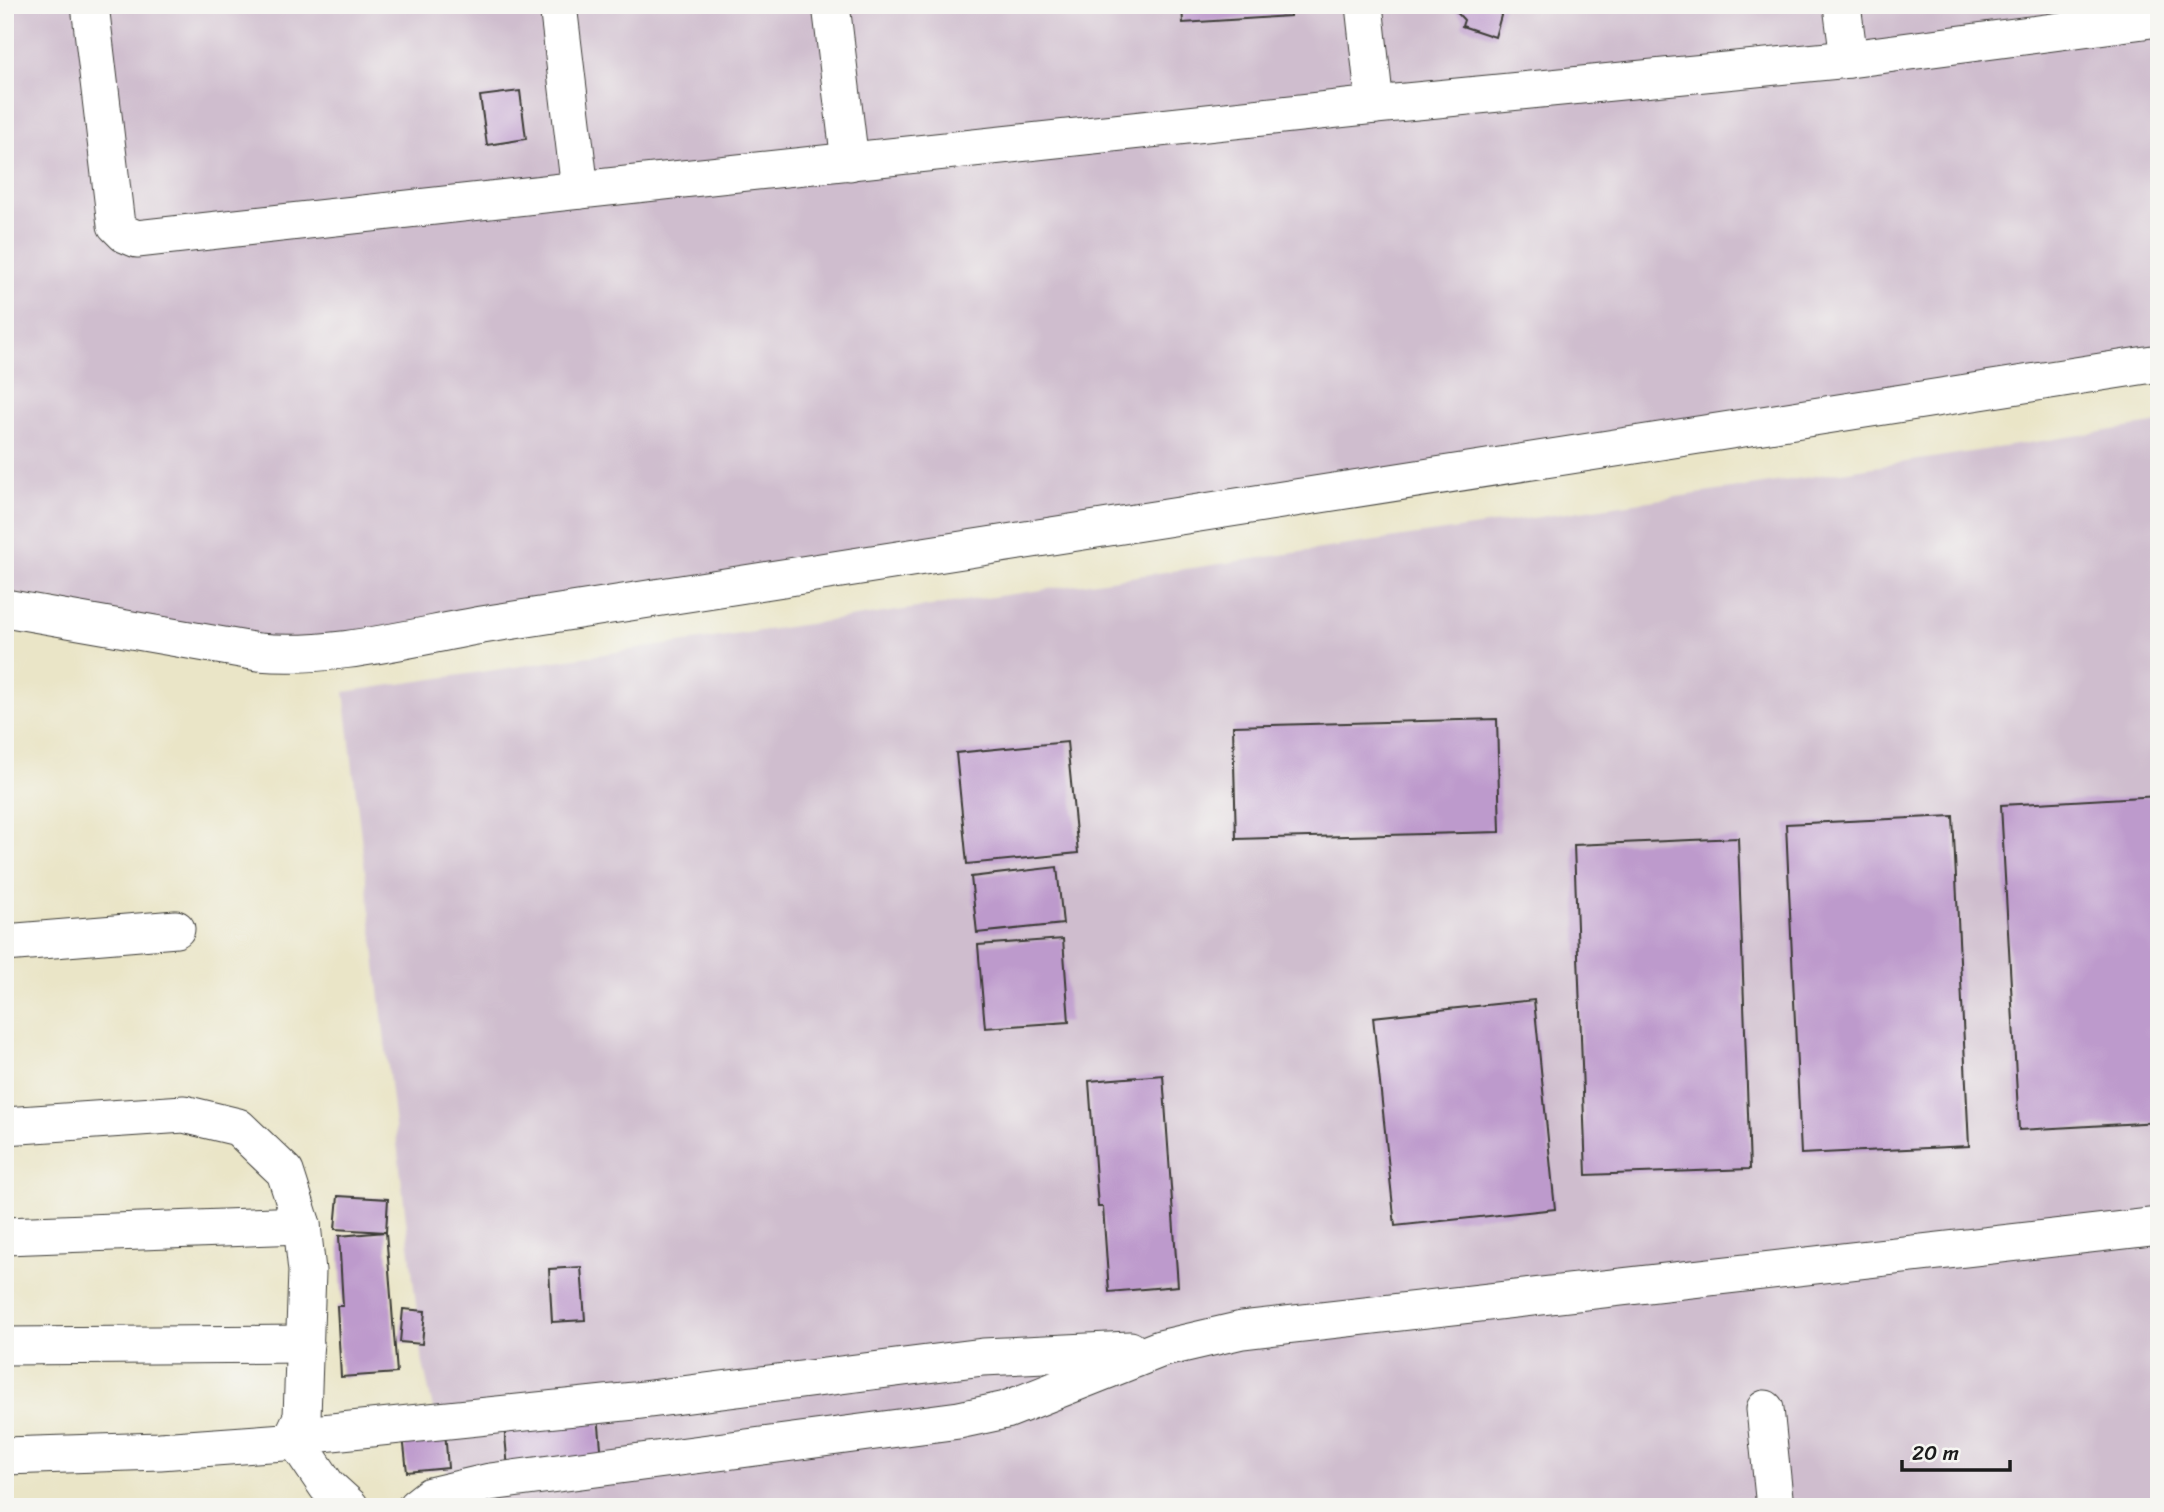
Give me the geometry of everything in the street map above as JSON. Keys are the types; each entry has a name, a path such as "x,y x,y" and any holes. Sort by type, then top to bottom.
{"lane":[{"path":"89,5 116,225 125,234 137,239 1375,105 1849,59 2159,18"},
{"path":"558,5 580,190"},
{"path":"831,5 850,162"},
{"path":"1364,5 1375,105"},
{"path":"1842,5 1849,59"},
{"path":"5,608 258,652 292,655 329,652 482,625 2159,363"},
{"path":"5,943 176,929"},
{"path":"5,1126 184,1115 238,1127 285,1172 302,1225 307,1271 302,1417 293,1436"},
{"path":"5,1236 302,1225"},
{"path":"416,1507 430,1496 491,1482 959,1420 1006,1409 1160,1349 1242,1330 2159,1226"},
{"path":"5,1346 305,1344"},
{"path":"5,1456 272,1444 284,1442 293,1436 634,1401 983,1357 1160,1349"},
{"path":"1765,1409 1775,1507"},
{"path":"293,1436 327,1486 350,1507"}],"shaded area":[{"path":"5,5 2159,5 2159,355 290,648 5,592"},
{"path":"2159,423 2159,1507 455,1507 423,1364 344,692 1731,489"}],"building":[{"path":"1182,5 1290,5 1290,16 1183,23"},
{"path":"1450,5 1504,5 1495,37 1462,26 1464,20"},
{"path":"520,91 526,139 487,145 480,96"},
{"path":"1497,719 1500,832 1236,839 1233,726"},
{"path":"1067,742 1078,853 967,864 956,753"},
{"path":"2159,796 2159,1122 2019,1130 2001,805"},
{"path":"1953,816 1969,1146 1801,1154 1786,824"},
{"path":"1738,838 1750,1169 1586,1175 1574,845"},
{"path":"1057,867 1063,924 977,933 971,877"},
{"path":"1063,939 1069,1022 985,1028 978,945"},
{"path":"1534,1000 1555,1209 1395,1226 1373,1017"},
{"path":"1163,1075 1178,1286 1109,1292 1103,1207 1098,1207 1089,1081"},
{"path":"338,1196 388,1199 386,1232 335,1229"},
{"path":"386,1232 397,1373 341,1377 337,1306 343,1306 339,1236"},
{"path":"581,1267 585,1320 552,1322 549,1269"},
{"path":"403,1309 425,1311 422,1344 400,1342"},
{"path":"598,1415 602,1459 508,1469 504,1424"},
{"path":"445,1431 448,1468 407,1472 403,1436"}]}
